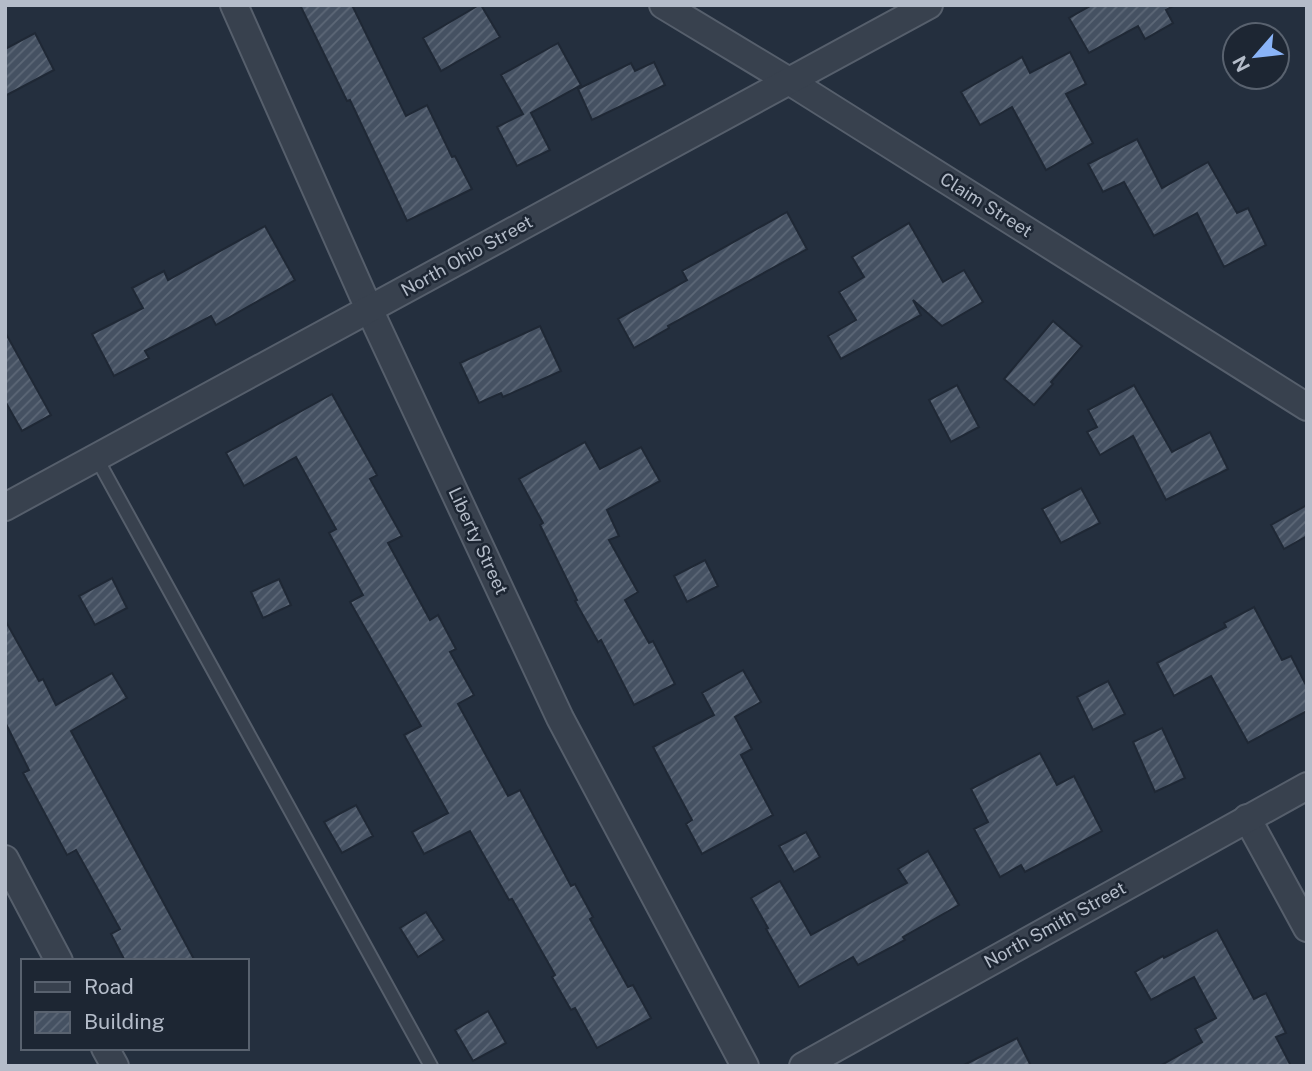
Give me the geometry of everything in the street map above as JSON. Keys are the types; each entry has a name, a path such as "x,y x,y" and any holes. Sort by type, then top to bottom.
{"street":[{"name":"Liberty Street","path":"234,5 369,309 560,718 745,1066"},
{"name":"Claim Street","path":"663,5 789,81 1307,407"},
{"name":"North Ohio Street","path":"5,506 929,5"},
{"name":"North Smith Street","path":"803,1066 1307,786"},
{"path":"1247,818 1307,928"},
{"path":"5,859 58,959"},
{"path":"106,1050 115,1066"}],"lane":[{"path":"96,457 431,1066"}],"building":[{"path":"300,5 352,5 406,116 427,105 452,157 455,156 472,189 407,221 350,100 347,101"},
{"path":"479,5 500,37 441,71 423,38"},
{"path":"1092,5 1175,5 1166,10 1173,23 1145,39 1138,26 1089,53 1069,18"},
{"path":"35,33 54,70 5,96 5,49"},
{"path":"558,43 581,85 531,113 550,150 517,166 497,127 523,114 501,75"},
{"path":"1070,52 1086,84 1066,94 1093,143 1046,170 1012,107 980,125 961,92 1022,57 1030,73"},
{"path":"654,62 665,85 592,120 578,89 631,63 635,71"},
{"path":"1137,139 1162,188 1208,162 1237,213 1248,208 1266,245 1224,267 1197,213 1154,236 1124,182 1103,192 1088,164"},
{"path":"787,212 807,249 668,326 669,328 634,348 618,319 687,280 682,271"},
{"path":"909,223 943,282 964,270 983,302 942,326 913,300 921,315 841,359 828,336 856,320 839,292 864,277 852,257"},
{"path":"265,226 295,280 216,325 211,316 145,351 149,358 114,376 92,334 143,308 132,288 164,271 168,280"},
{"path":"1053,321 1082,346 1034,405 1004,379"},
{"path":"540,326 561,371 503,397 501,393 479,403 460,363"},
{"path":"5,332 51,415 22,431 5,401"},
{"path":"957,385 979,427 951,442 929,400"},
{"path":"1134,385 1172,452 1210,432 1228,469 1166,500 1133,436 1100,455 1087,432 1097,427 1088,410"},
{"path":"332,394 377,475 370,479 402,536 388,543 430,620 438,615 456,649 450,652 474,695 458,704 508,796 520,790 571,886 575,884 593,917 590,919 628,987 633,985 651,1018 597,1048 575,1008 571,1010 552,977 555,975 470,831 424,854 412,832 448,813 404,735 421,726 350,602 363,595 329,533 336,529 296,457 244,486 226,453"},
{"path":"585,442 600,469 641,447 660,481 607,510 619,536 609,540 638,592 625,600 649,643 653,641 675,684 634,705 601,640 598,642 575,601 577,600 540,525 543,523 519,479"},
{"path":"1081,488 1100,523 1061,543 1042,509"},
{"path":"1307,505 1307,536 1284,549 1271,525"},
{"path":"705,560 718,586 687,602 674,576"},
{"path":"112,578 127,608 95,625 79,596"},
{"path":"279,579 291,605 263,618 251,592"},
{"path":"1254,607 1282,660 1291,656 1307,687 1307,711 1248,743 1211,676 1174,696 1157,663 1226,627 1224,623"},
{"path":"5,620 39,681 43,679 56,705 112,673 127,698 71,731 194,959 124,959 111,934 120,929 76,850 67,855 23,773 29,770 5,722"},
{"path":"743,670 761,702 735,717 752,749 741,755 773,815 702,854 686,824 692,820 653,747 714,715 702,693"},
{"path":"1108,681 1125,714 1093,730 1077,697"},
{"path":"1162,728 1185,778 1155,792 1133,742"},
{"path":"1040,753 1057,785 1074,776 1102,831 1025,872 1021,865 1000,877 974,829 988,822 971,789"},
{"path":"356,805 373,836 342,853 324,822"},
{"path":"806,832 820,857 794,872 779,846"},
{"path":"928,851 959,905 903,937 905,940 858,965 853,957 799,987 751,898 780,881 811,935 907,883 898,869"},
{"path":"426,912 444,940 418,957 400,928"},
{"path":"1217,930 1254,999 1266,993 1286,1033 1276,1037 1291,1066 1160,1066 1202,1042 1195,1029 1216,1018 1194,977 1151,1000 1135,972"},
{"path":"488,1011 506,1043 473,1061 455,1030"},
{"path":"1017,1038 1031,1066 962,1066"}]}
